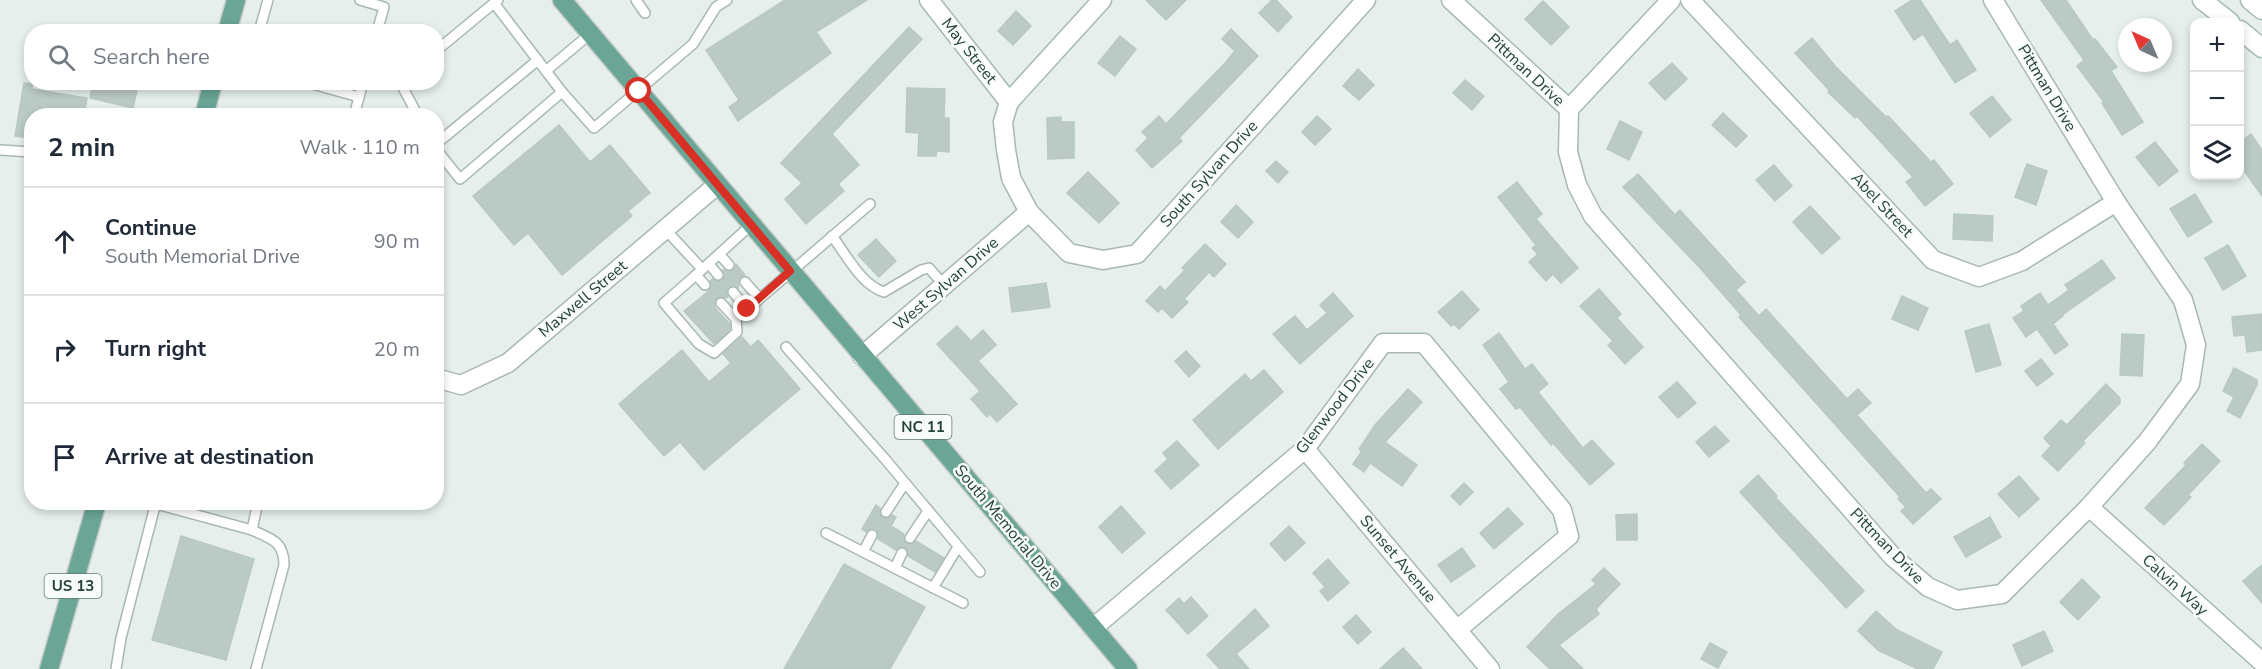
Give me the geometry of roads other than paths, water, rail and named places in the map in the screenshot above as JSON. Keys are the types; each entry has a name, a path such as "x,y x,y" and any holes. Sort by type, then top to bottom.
{"main road":[{"path":"229,24 236,0"},
{"name":"South Memorial Drive","path":"562,0 1128,669"},
{"path":"206,108 211,90"},
{"name":"US 13","path":"49,669 95,510"}],"street":[{"name":"May Street","path":"929,0 1009,102"},
{"path":"1009,102 1102,0"},
{"name":"South Sylvan Drive","path":"1009,102 1003,122 1011,178 1029,212 1069,253 1103,260 1137,254 1366,0"},
{"name":"Pittman Drive","path":"1451,0 1569,109 1568,152 1577,185 1593,216 1893,557 1928,587 1957,600 2002,594 2089,507 2147,442 2190,384 2196,345 2183,300 2116,202 1993,0"},
{"path":"1569,109 1671,0"},
{"name":"Abel Street","path":"1690,0 1933,260 1979,277 2022,261 2116,202"},
{"path":"2202,0 2225,18"},
{"path":"2250,0 2262,10"},
{"path":"2244,33 2262,48"},
{"name":"Maxwell Street","path":"444,380 461,385 508,363 717,185"},
{"name":"West Sylvan Drive","path":"862,356 1029,212"},
{"name":"Glenwood Drive","path":"1093,628 1305,449 1383,344 1424,343 1562,510 1569,536 1457,630"},
{"name":"Sunset Avenue","path":"1305,449 1490,669"},
{"name":"Calvin Way","path":"2089,507 2262,662"}],"lane":[{"path":"261,24 268,0"},
{"path":"360,0 384,7 379,24"},
{"path":"636,0 645,13"},
{"path":"444,44 496,1 562,92 594,128 693,44 716,7 727,0"},
{"path":"547,70 590,34"},
{"path":"444,137 538,60"},
{"path":"334,90 359,97"},
{"path":"356,108 361,90"},
{"path":"404,90 414,108"},
{"path":"444,159 460,179 562,92"},
{"path":"0,150 24,152"},
{"path":"735,319 870,204"},
{"path":"721,303 735,319 737,332 714,353 699,344 664,303 751,225"},
{"path":"665,229 702,269 718,275"},
{"path":"832,236 874,289 884,292 921,270 929,268 944,285"},
{"path":"719,254 729,265"},
{"path":"702,269 705,285"},
{"path":"745,282 759,298"},
{"path":"733,292 747,309"},
{"path":"786,347 980,572"},
{"path":"886,512 905,483"},
{"path":"116,669 121,638 152,510"},
{"path":"179,510 252,530 274,540 282,547 284,565 256,669"},
{"path":"252,530 256,510"},
{"path":"910,538 928,511"},
{"path":"826,533 963,603"},
{"path":"863,552 872,535"},
{"path":"933,588 958,547"},
{"path":"895,568 902,553"}]}
